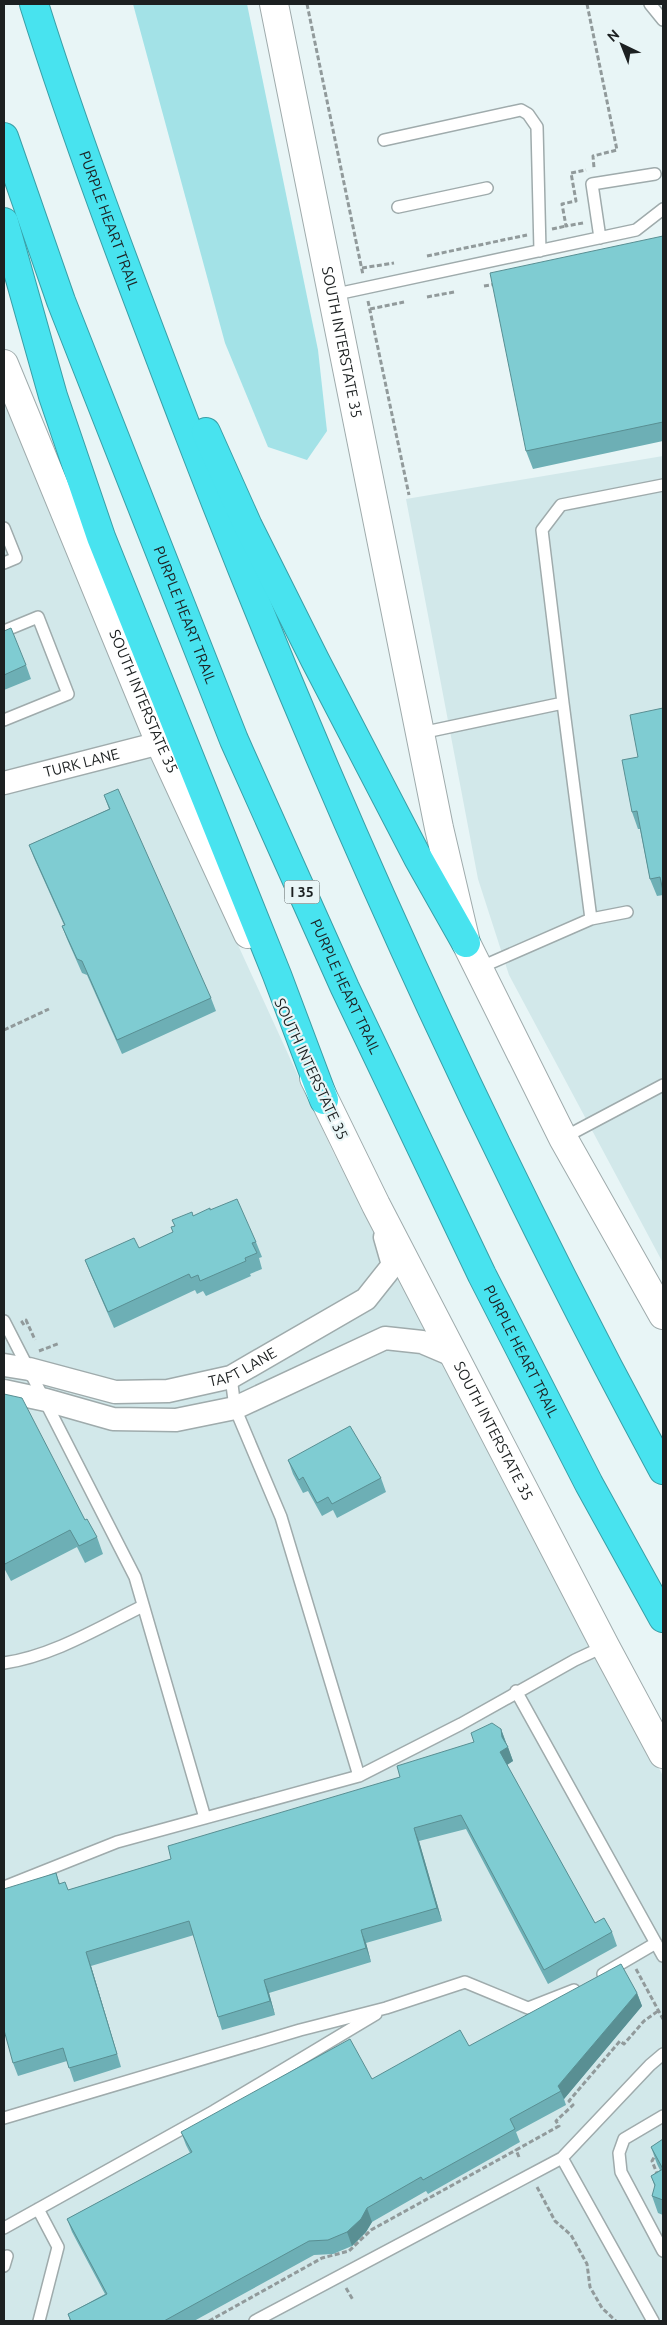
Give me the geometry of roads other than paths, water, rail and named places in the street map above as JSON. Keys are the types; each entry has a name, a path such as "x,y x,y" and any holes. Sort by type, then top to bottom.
{"highway":[{"name":"PURPLE HEART TRAIL","path":"34,4 121,257 225,527 305,723 408,955 526,1205 663,1470"},
{"name":"PURPLE HEART TRAIL","path":"4,137 62,301 234,740 345,988 482,1275 589,1484 663,1618"},
{"path":"4,222 53,396 98,528 277,975 324,1100"},
{"path":"121,257 225,472 248,526 315,660 418,858 466,943"}],"main road":[{"name":"SOUTH INTERSTATE 35","path":"274,4 439,828 466,943 563,1138 663,1315"},
{"name":"SOUTH INTERSTATE 35","path":"4,364 160,743 324,1100 376,1205 663,1754"}],"street":[{"name":"TURK LANE","path":"4,783 160,743"},
{"name":"TAFT LANE","path":"4,1365 31,1360 115,1392 168,1390 230,1377 366,1298 393,1265 376,1205"},
{"path":"4,1391 46,1400 113,1419 176,1420 235,1408 385,1338 422,1342 455,1356"}],"lane":[{"path":"650,4 663,20"},
{"path":"384,140 521,110 528,114 537,127 540,251"},
{"path":"600,238 592,184 656,174"},
{"path":"398,206 487,188"},
{"path":"332,296 636,230 663,209"},
{"path":"590,919 542,530 561,505 663,485"},
{"path":"4,528 16,558 4,563"},
{"path":"4,631 38,616 68,694 4,720"},
{"path":"421,733 563,703"},
{"path":"479,968 590,919 627,912"},
{"path":"563,1138 663,1085"},
{"path":"4,1321 31,1360 46,1400 135,1578 205,1818"},
{"path":"230,1377 235,1408 281,1518 359,1776"},
{"path":"4,1662 17,1661 69,1642 143,1606"},
{"path":"4,1887 117,1842 359,1776 461,1724 516,1691 605,1646"},
{"path":"516,1691 663,1956"},
{"path":"4,2118 300,2030 386,2008 465,1982 528,2008 569,1993 656,1943"},
{"path":"4,2228 214,2111 386,2008"},
{"path":"255,2321 562,2158 650,2065 663,2054"},
{"path":"663,2116 624,2139 619,2153 620,2172 663,2251"},
{"path":"562,2158 653,2321"},
{"path":"38,2209 58,2247 39,2321"}]}
